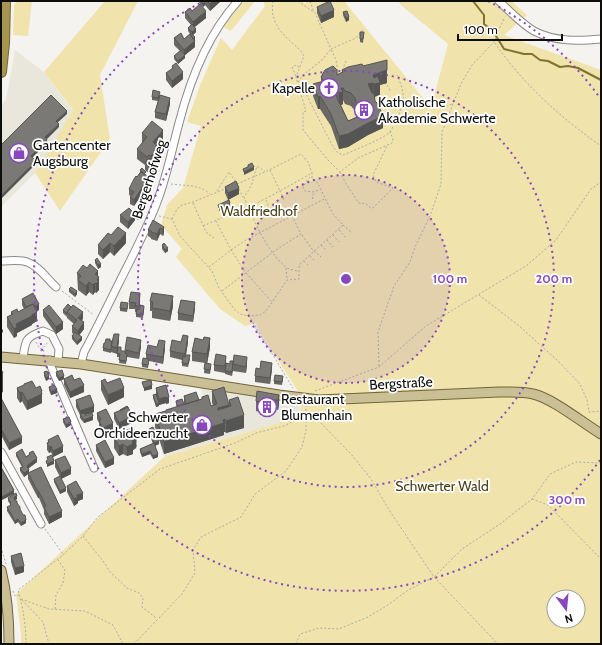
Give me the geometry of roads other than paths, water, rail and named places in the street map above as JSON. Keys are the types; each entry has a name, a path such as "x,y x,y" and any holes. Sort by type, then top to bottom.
{"highway":[{"path":"1,72 3,59 5,1"}],"main road":[{"name":"Bergstraße","path":"1,357 81,364 306,398 333,400 499,392 528,393 548,400 601,434"},
{"path":"1,570 7,601 9,644"}],"street":[{"name":"Bergerhofweg","path":"81,364 84,352 153,214 179,122 206,49 228,12 238,1"},
{"path":"499,1 534,31 556,38 578,41 601,40"},
{"path":"1,261 26,261 38,268 56,287"},
{"path":"23,358 25,342 32,334 43,331 52,335 59,349 54,361 50,364 94,468"},
{"path":"1,452 41,524"}],"waterway":[{"path":"473,1 484,15 484,24 493,31 504,49 524,54 532,54 540,60 548,61 560,67 568,66 578,68 601,80"}],"place":[{"name":"Kapelle","path":"329,88"},
{"name":"Katholische Akademie Schwerte","path":"364,110"},
{"name":"Gartencenter Augsburg","path":"19,153"},
{"name":"Restaurant Blumenhain","path":"267,407"},
{"name":"Schwerter Orchideenzucht","path":"202,425"}],"park label":[{"name":"Waldfriedhof","path":"259,211"},
{"name":"Schwerter Wald","path":"442,486"}]}
